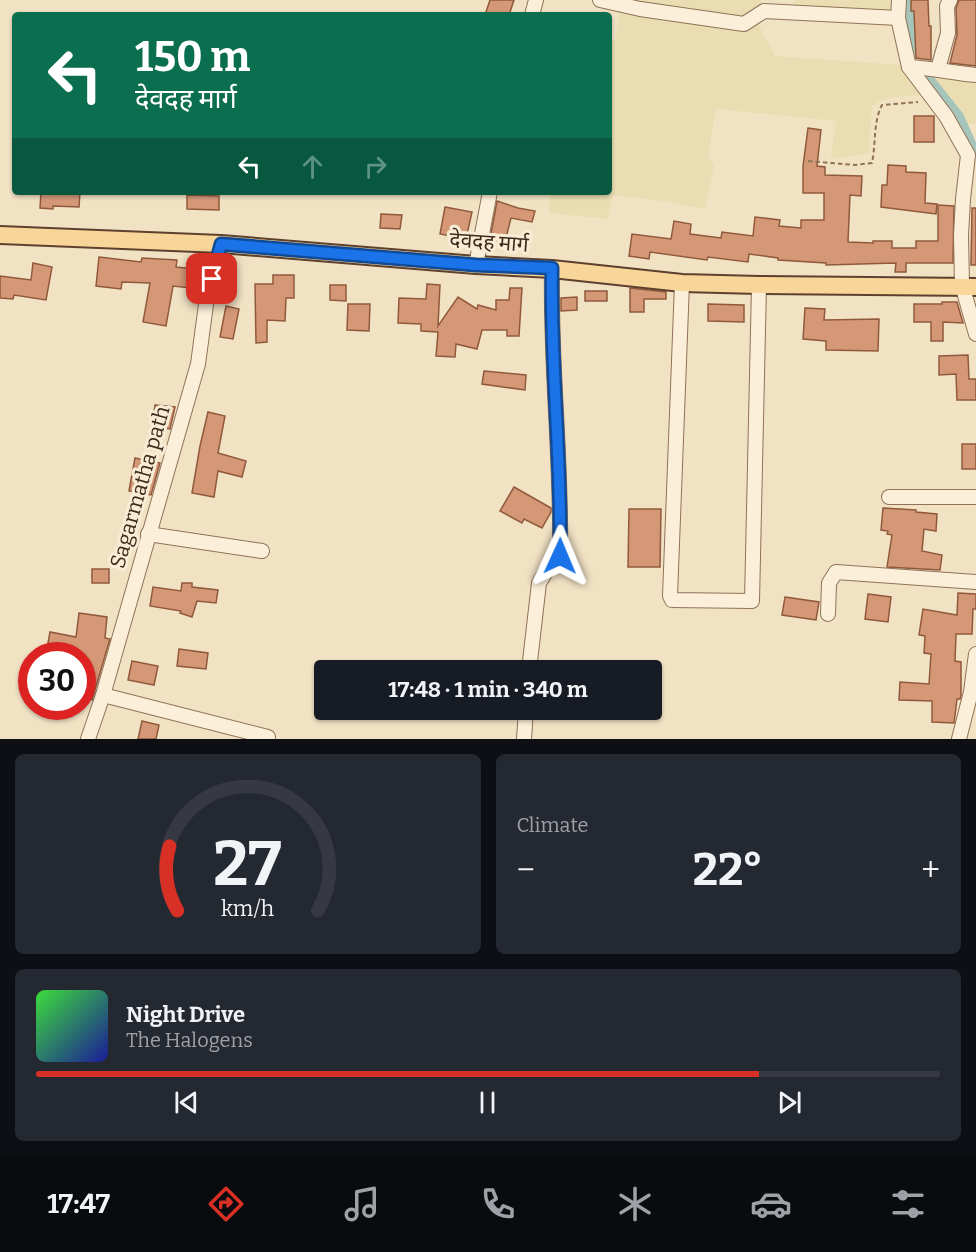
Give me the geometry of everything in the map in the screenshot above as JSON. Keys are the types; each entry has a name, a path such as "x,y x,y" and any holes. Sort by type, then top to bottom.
{"main road":[{"name":"देवदह मार्ग","path":"0,236 221,244 476,265 552,268 682,283 969,286"}],"street":[{"path":"600,0 640,9 744,24 764,11 898,18"},
{"path":"898,0 898,18 909,67 959,136 968,155 963,199 969,286 976,334"},
{"path":"938,69 948,33 947,6 950,0"},
{"path":"909,67 976,75"},
{"path":"476,265 489,195"},
{"name":"Sagarmatha path","path":"88,739 103,695 198,363 207,297 221,244"},
{"path":"530,660 539,583 550,565 560,556 560,460 551,322 552,268"},
{"path":"682,283 670,596 672,600 752,601 759,285"},
{"path":"889,497 976,497"},
{"path":"148,534 262,551"},
{"path":"828,614 829,583 836,572 976,582"},
{"path":"959,739 971,692 976,654"},
{"path":"103,695 268,737"},
{"path":"524,739 525,720"}],"path":[{"path":"808,161 855,165 872,163 876,147 877,115 882,105 936,102"}],"shaded area":[{"path":"614,0 762,0 761,7 752,13 775,56 900,65 921,95 886,98 872,106 869,153 831,159 836,121 716,109 708,157 714,167 705,209 613,195 608,219 549,213 550,195 612,195 612,40 615,40 621,2"},
{"path":"795,0 890,0 891,14 794,10"},
{"path":"916,71 976,77 976,123 959,127"}],"building":[{"path":"490,0 514,0 510,12 486,12"},
{"path":"911,0 928,0 931,60 916,58 914,11 911,11"},
{"path":"959,0 976,0 976,66 950,63 957,35 956,8"},
{"path":"914,116 934,116 934,142 914,142"},
{"path":"808,128 821,130 817,166 825,167 825,175 862,176 861,196 850,195 848,242 892,241 892,248 916,248 916,241 938,241 938,205 954,206 953,263 906,263 906,272 895,272 896,263 826,265 826,263 778,260 778,258 749,254 748,262 708,257 707,260 650,252 649,259 629,256 632,234 671,239 674,221 691,224 690,234 721,238 722,232 753,236 755,217 780,220 779,226 801,228 801,220 824,220 824,193 803,193 803,166"},
{"path":"888,165 906,166 906,172 926,173 925,203 937,204 936,214 881,207 882,185 887,185"},
{"path":"41,195 80,195 79,207 40,208"},
{"path":"187,195 219,196 219,210 187,209"},
{"path":"497,201 535,211 532,222 511,218 505,242 490,239"},
{"path":"445,207 472,212 466,239 440,234"},
{"path":"972,208 976,208 976,265 971,265"},
{"path":"381,214 402,215 400,229 380,228"},
{"path":"99,257 141,262 142,258 177,260 176,267 205,270 200,289 173,286 166,326 143,322 150,283 122,282 121,289 96,286"},
{"path":"33,263 52,267 46,300 14,295 13,299 0,298 0,276 31,280"},
{"path":"273,275 294,275 294,298 286,298 285,321 267,320 267,342 256,343 255,284 273,284"},
{"path":"427,284 440,285 438,326 458,297 477,309 478,305 496,310 496,300 509,300 510,288 522,288 519,336 507,336 507,330 482,330 477,349 456,344 455,357 436,356 438,332 421,331 421,324 398,323 399,298 426,299"},
{"path":"330,285 346,285 346,301 330,300"},
{"path":"630,288 666,292 666,299 644,299 644,312 630,312"},
{"path":"585,291 607,291 607,301 585,301"},
{"path":"577,297 577,310 561,311 561,298"},
{"path":"942,302 957,302 963,323 943,322 943,341 931,341 931,322 914,322 914,304 942,304"},
{"path":"348,304 370,304 369,331 347,330"},
{"path":"708,304 744,305 744,322 708,321"},
{"path":"226,306 239,309 233,339 220,337"},
{"path":"805,308 825,309 824,320 879,319 878,351 826,350 826,341 803,339"},
{"path":"968,355 969,379 976,379 976,400 957,400 956,374 939,375 939,356"},
{"path":"484,371 526,375 525,390 482,384"},
{"path":"155,405 175,407 170,429 152,427"},
{"path":"208,412 225,416 218,453 246,461 242,477 218,471 214,497 192,493"},
{"path":"962,444 976,444 976,469 962,469"},
{"path":"135,458 160,463 151,495 129,491"},
{"path":"514,487 551,508 542,528 524,519 522,523 500,511"},
{"path":"883,508 937,514 936,531 924,529 922,551 942,555 940,570 887,567 892,535 887,534 888,531 881,530"},
{"path":"629,509 661,509 660,567 628,567"},
{"path":"92,569 109,569 109,583 92,583"},
{"path":"182,583 192,583 192,587 218,590 216,603 197,601 192,617 180,613 181,611 150,606 153,587 181,591"},
{"path":"958,593 976,594 972,634 956,634 955,661 961,662 961,696 957,699 954,723 932,722 932,701 899,700 900,682 929,684 931,654 924,653 925,636 919,635 923,609 957,615"},
{"path":"868,594 891,597 888,622 865,619"},
{"path":"785,597 819,602 816,620 782,615"},
{"path":"79,613 107,617 105,638 110,639 96,686 96,642 48,642 50,632 76,637"},
{"path":"179,649 208,653 206,669 177,666"},
{"path":"132,661 158,666 154,685 128,680"},
{"path":"142,721 159,725 156,739 138,739"}],"waterway":[{"path":"906,0 910,49"},
{"path":"925,77 957,117 970,151"}],"route":[{"path":"212,279 221,244 476,265 552,268 551,322 559,449 560,556"}]}
